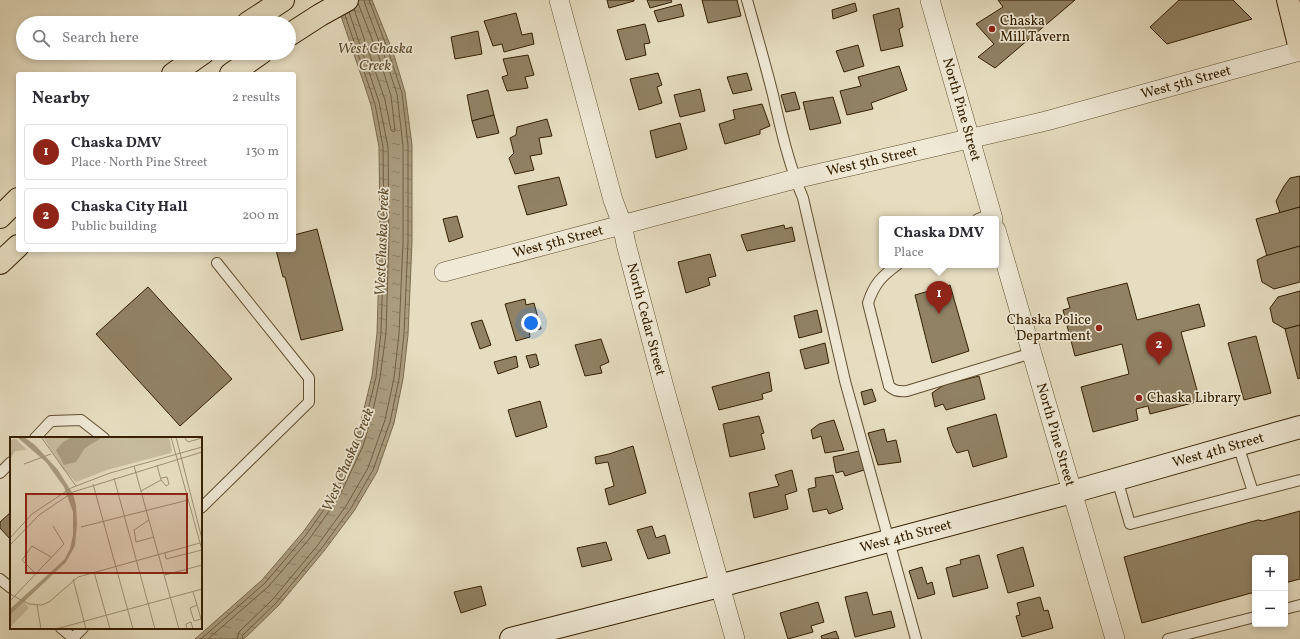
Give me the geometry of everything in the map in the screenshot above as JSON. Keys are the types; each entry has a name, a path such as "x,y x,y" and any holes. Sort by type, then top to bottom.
{"main road":[{"path":"259,16 283,0"},
{"path":"296,30 347,0"},
{"path":"1288,0 1300,50"},
{"path":"177,72 193,60"},
{"path":"234,72 251,60"},
{"path":"0,217 16,201"},
{"path":"0,264 16,248"}],"street":[{"name":"North Cedar Street","path":"559,0 613,200 622,224 661,378 735,639"},
{"name":"North Pine Street","path":"930,0 969,138 989,216"},
{"name":"West 5th Street","path":"444,272 795,179 969,138 996,134 1300,50"},
{"name":"North Pine Street","path":"999,249 1032,353 1115,639"},
{"name":"West 4th Street","path":"511,639 552,634 720,586 1072,492 1300,427"}],"lane":[{"path":"747,0 795,179 803,198 845,381 916,639"},
{"path":"202,507 309,402 309,378 217,263"},
{"path":"893,268 882,276 872,290 868,303 889,386 893,389 900,392 907,391 1032,353"},
{"path":"36,437 51,421 81,420 103,437"},
{"path":"1238,445 1253,492"},
{"path":"0,473 10,463"},
{"path":"1117,479 1130,524 1300,480"},
{"path":"0,579 10,587"},
{"path":"1288,608 1300,605"},
{"path":"1168,639 1252,618"},
{"path":"61,629 72,639 82,629"}],"water":[{"name":"West Chaska Creek","path":"333,0 372,0 393,52 405,92 412,145 412,242 408,335 403,379 394,423 377,472 354,511 324,551 279,605 244,639 195,639 262,580 303,532 332,492 355,443 372,376 377,333 380,235 379,147 371,105 342,19"}],"building":[{"path":"607,0 634,0 634,1 609,8"},
{"path":"647,0 671,0 672,2 650,8"},
{"path":"702,0 737,0 741,16 708,23"},
{"path":"998,0 1075,0 995,68 978,57 994,44 976,24 1003,7"},
{"path":"1179,0 1233,0 1252,19 1167,44 1150,27"},
{"path":"855,3 857,11 833,19 832,10"},
{"path":"681,4 684,16 658,22 654,11"},
{"path":"899,8 903,27 899,29 903,46 881,51 873,15"},
{"path":"516,13 522,35 532,33 534,44 504,52 502,44 493,46 484,21"},
{"path":"645,24 650,43 644,44 646,55 626,60 617,30"},
{"path":"478,31 482,54 455,59 451,37"},
{"path":"858,45 864,66 844,72 836,51"},
{"path":"528,55 534,75 525,77 528,88 507,91 502,77 508,75 503,59"},
{"path":"899,66 907,90 871,103 873,109 847,115 840,91 861,86 858,77"},
{"path":"658,73 662,85 657,87 662,103 639,110 630,79"},
{"path":"747,73 752,90 733,94 727,77"},
{"path":"700,89 705,111 680,117 674,95"},
{"path":"488,90 494,115 472,121 467,95"},
{"path":"795,92 800,109 786,112 781,95"},
{"path":"833,97 841,123 810,130 803,102"},
{"path":"762,104 770,126 760,130 760,134 725,144 719,124 735,119 733,110"},
{"path":"494,115 499,133 477,138 472,121"},
{"path":"547,119 552,136 539,138 542,154 530,156 534,170 515,174 509,158 514,153 510,138 516,135 517,127"},
{"path":"680,123 687,149 656,158 650,131"},
{"path":"1300,176 1300,207 1280,213 1276,201 1284,186 1290,178"},
{"path":"559,177 567,205 527,215 518,186"},
{"path":"1300,207 1300,246 1267,256 1256,219"},
{"path":"457,216 463,237 449,242 443,219"},
{"path":"784,225 785,229 792,227 795,241 747,251 741,235"},
{"path":"317,229 343,330 301,340 285,277 283,277 277,252 296,252 296,234"},
{"path":"1300,246 1300,282 1274,289 1262,282 1257,260 1265,256"},
{"path":"710,254 716,276 708,278 710,285 686,293 678,262"},
{"path":"1127,283 1137,320 1199,304 1205,326 1181,332 1200,401 1150,414 1148,406 1136,409 1138,420 1093,432 1081,387 1129,374 1122,344 1075,356 1063,310 1070,308 1067,298"},
{"path":"950,285 969,351 932,363 915,295"},
{"path":"148,287 232,379 180,426 96,334"},
{"path":"1300,291 1300,325 1285,329 1273,322 1270,308 1278,297"},
{"path":"525,299 526,305 534,303 541,329 529,331 530,337 516,341 505,304"},
{"path":"817,310 822,332 799,338 794,316"},
{"path":"482,320 491,345 480,349 471,323"},
{"path":"1300,325 1300,378 1298,379 1285,329"},
{"path":"1256,336 1271,393 1244,400 1228,343"},
{"path":"601,339 609,362 600,366 602,373 585,376 575,345"},
{"path":"825,343 829,363 805,369 800,350"},
{"path":"536,354 539,365 530,368 526,356"},
{"path":"516,356 518,367 498,374 494,362"},
{"path":"769,372 772,391 762,394 763,399 719,410 712,387"},
{"path":"979,376 985,399 946,410 943,404 935,407 932,393 944,385"},
{"path":"872,389 876,401 864,405 861,392"},
{"path":"540,401 547,427 516,437 508,410"},
{"path":"996,414 1007,457 973,467 968,450 957,453 947,428"},
{"path":"759,416 764,433 761,434 765,449 730,457 723,424"},
{"path":"834,420 844,450 825,453 821,436 813,439 811,430 819,424"},
{"path":"884,429 887,442 896,440 901,462 878,465 868,433"},
{"path":"633,446 646,493 609,505 605,489 614,486 608,462 596,464 595,457"},
{"path":"859,451 864,470 845,476 843,471 836,473 833,457"},
{"path":"792,470 797,491 785,495 788,509 754,518 749,493 779,486 775,475"},
{"path":"833,475 843,509 829,514 827,509 813,512 808,489 816,487 815,478"},
{"path":"1300,511 1300,579 1288,582 1288,555 1252,555 1252,593 1142,623 1124,557 1258,520 1263,521"},
{"path":"10,513 10,539 0,528 0,522"},
{"path":"652,526 656,538 665,535 670,553 648,559 637,530"},
{"path":"606,542 612,560 582,567 577,548"},
{"path":"1023,547 1034,586 1008,593 997,555"},
{"path":"979,555 988,588 953,597 946,568 961,564 960,560"},
{"path":"922,567 927,584 932,582 935,594 918,599 909,571"},
{"path":"481,586 486,605 461,613 454,592"},
{"path":"867,592 873,615 891,611 895,627 855,637 845,597"},
{"path":"1040,597 1044,611 1048,610 1053,628 1022,637 1016,616 1020,615 1017,603"},
{"path":"818,602 824,622 811,626 813,632 788,639 780,613"},
{"path":"836,631 839,639 822,639 821,636"}],"place":[{"name":"Chaska Mill Tavern","path":"992,29"},
{"name":"Chaska DMV","path":"939,314"},
{"name":"Chaska Police Department","path":"1099,328"},
{"name":"Chaska City Hall","path":"1159,365"},
{"name":"Chaska Library","path":"1139,398"}],"water label":[{"name":"WestChaska Creek","path":"383,242"}]}
